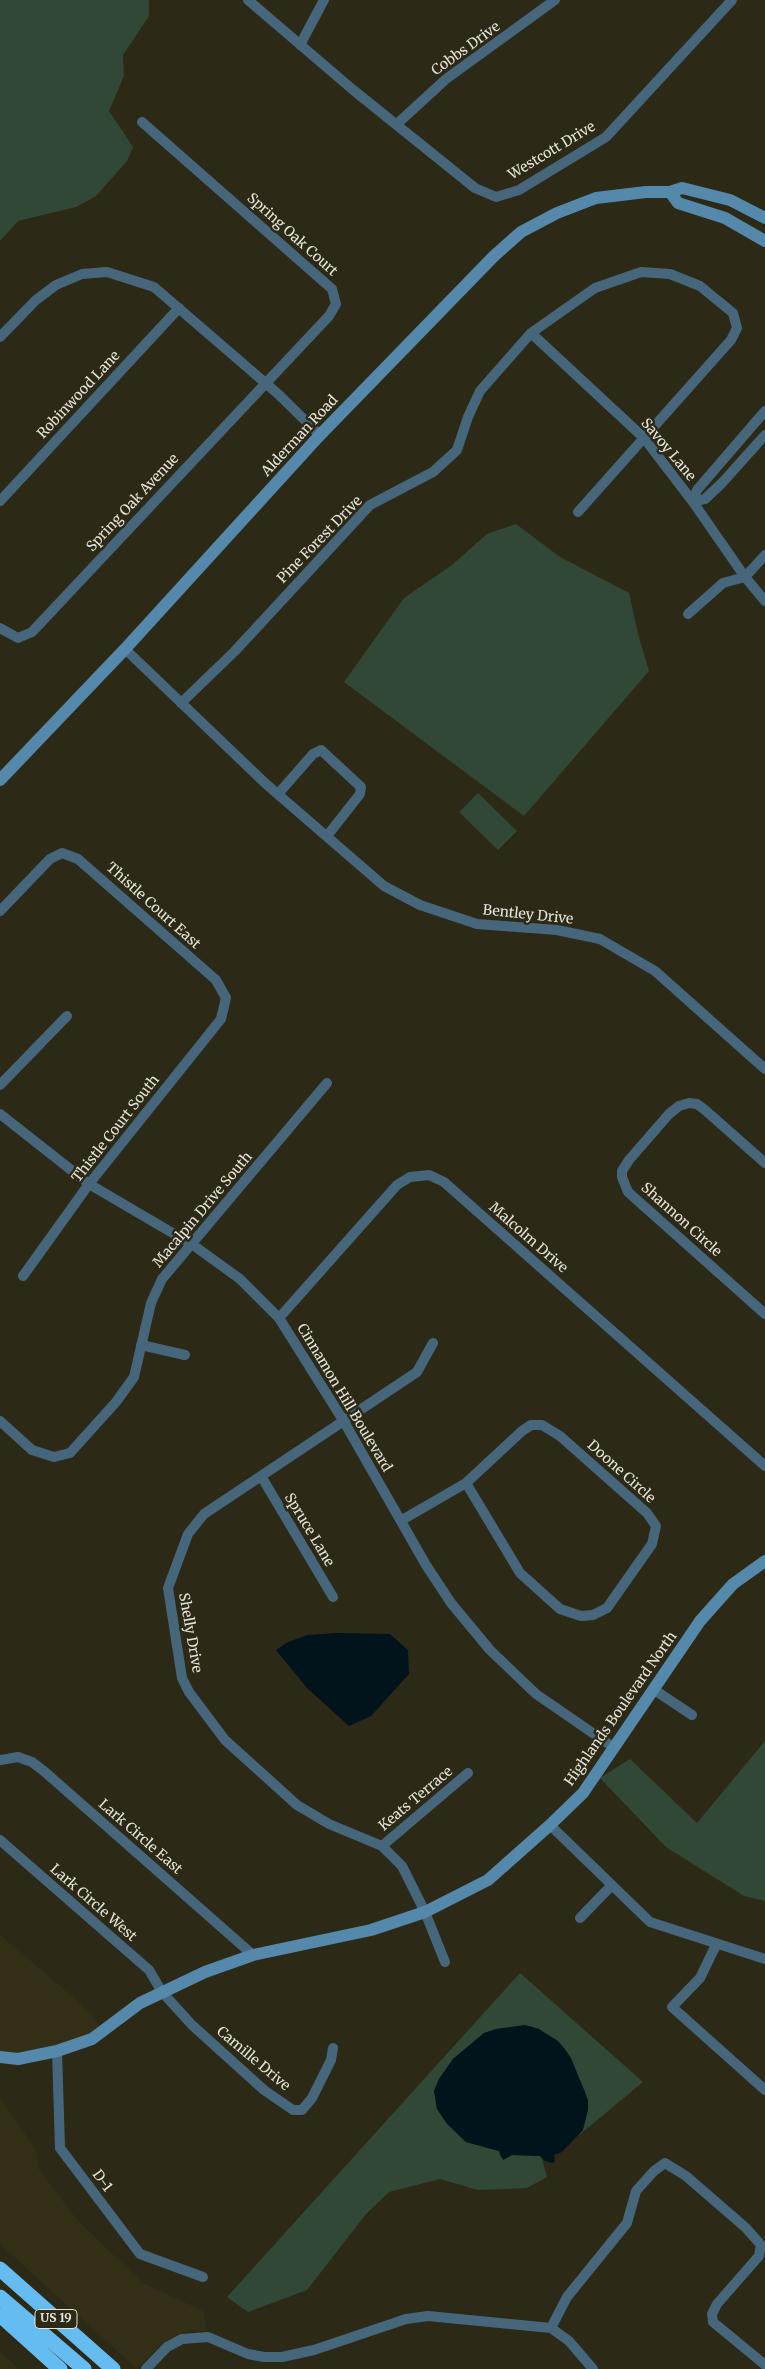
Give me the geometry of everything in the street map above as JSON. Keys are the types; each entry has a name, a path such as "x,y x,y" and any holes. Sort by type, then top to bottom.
{"highway":[{"name":"US 19","path":"0,2269 112,2369"},
{"path":"0,2280 34,2299"},
{"path":"0,2297 84,2369"},
{"name":"US 19","path":"0,2315 60,2369"}],"street":[{"name":"Westcott Drive","path":"248,0 475,188 496,197 519,190 606,136 732,0"},
{"path":"300,45 324,0"},
{"name":"Cobbs Drive","path":"397,124 446,79 555,0"},
{"name":"Spring Oak Court","path":"142,122 332,289 336,304 334,310 265,383"},
{"name":"Alderman Road","path":"0,780 125,649 320,435 494,256 521,232 557,213 596,198 646,192 670,192 682,188 706,192 730,200 765,218"},
{"path":"670,192 678,202 725,218 765,241"},
{"path":"0,337 36,300 56,285 82,274 106,272 154,287 265,383 320,435"},
{"name":"Pine Forest Drive","path":"181,703 234,652 370,505 433,472 457,450 468,416 480,390 531,333 595,288 641,272 670,274 700,286 732,312 737,328 727,345 578,512"},
{"name":"Robinwood Lane","path":"0,501 179,308"},
{"name":"Savoy Lane","path":"531,333 644,438 693,502 745,577 765,601"},
{"name":"Spring Oak Avenue","path":"0,628 18,638 32,632 265,383"},
{"path":"693,502 697,490 765,411"},
{"path":"693,502 704,499 722,483 765,435"},
{"path":"688,614 723,583 745,577 765,555"},
{"name":"Bentley Drive","path":"125,649 278,794 384,886 420,905 477,924 558,930 600,939 655,971 765,1069"},
{"path":"278,794 313,754 321,750 361,787 360,794 327,836"},
{"name":"Thistle Court East","path":"0,911 50,859 62,853 78,859 216,980 226,998"},
{"name":"Thistle Court South","path":"23,1276 89,1184 221,1019 226,998"},
{"path":"0,1085 67,1016"},
{"name":"Macalpin Drive South","path":"0,1421 32,1450 54,1457 70,1452 116,1402 134,1377 151,1303 162,1279 193,1245 327,1083"},
{"name":"Shannon Circle","path":"765,1163 705,1110 697,1104 689,1103 679,1106 669,1114 628,1160 622,1171 622,1177 628,1192 765,1314"},
{"name":"Cinnamon Hill Boulevard","path":"0,1114 89,1184 193,1245 240,1279 279,1318 343,1420 402,1520 426,1565 451,1603 490,1650 536,1694 613,1747"},
{"name":"Malcolm Drive","path":"279,1318 397,1185 410,1177 429,1175 444,1182 765,1466"},
{"name":"Shelly Drive","path":"432,1343 417,1372 204,1514 188,1534 168,1588 182,1678 189,1692 225,1740 297,1805 330,1824 382,1846 402,1866 425,1912 445,1962"},
{"path":"141,1345 184,1354"},
{"name":"Doone Circle","path":"402,1520 466,1483 522,1431 531,1425 542,1424 560,1436 647,1513 656,1526 652,1544 607,1608 593,1615 581,1616 560,1609 520,1574 466,1483"},
{"name":"Spruce Lane","path":"261,1476 333,1597"},
{"name":"Highlands Boulevard North","path":"0,2058 18,2059 57,2051 92,2039 140,2003 205,1972 253,1955 371,1930 425,1912 488,1880 550,1826 583,1793 700,1621 733,1584 765,1561"},
{"path":"653,1689 692,1715"},
{"name":"Lark Circle East","path":"0,1760 18,1757 32,1762 45,1772 253,1955"},
{"name":"Keats Terrace","path":"382,1846 468,1773"},
{"path":"550,1826 650,1922 716,1945 765,1959"},
{"name":"Lark Circle West","path":"0,1840 149,1970 162,1992"},
{"path":"580,1918 611,1886"},
{"path":"716,1945 700,1978 672,2007 765,2090"},
{"name":"Camille Drive","path":"162,1992 192,2025 264,2090 292,2110 302,2110 312,2098 331,2060 333,2048"},
{"name":"D-1","path":"57,2051 60,2148 140,2254 203,2277"},
{"path":"551,2328 567,2297 627,2223 636,2191 665,2162 672,2165 731,2215 761,2245 759,2256 717,2304 712,2314 713,2322 765,2365"},
{"path":"146,2369 167,2347 182,2339 195,2336 208,2337 248,2354 264,2357 282,2357 314,2350 406,2319 428,2316 551,2328 569,2341 593,2369"}],"shaded area":[{"path":"0,1935 74,1998 92,2015 100,2026 89,2034 56,2046 17,2053 0,2052"},
{"path":"0,2098 36,2150 39,2170 79,2222 143,2283 203,2311 207,2331 190,2330 162,2343 137,2369 0,2244"},
{"path":"0,2352 19,2369 0,2369"}],"green space":[{"path":"0,0 149,0 149,16 123,55 124,76 109,111 133,147 127,161 96,196 76,207 18,221 0,241"},
{"path":"516,524 560,557 629,593 649,671 524,816 344,682 404,598 452,565 487,534"},
{"path":"478,793 517,831 498,850 459,812"},
{"path":"765,1741 765,1901 744,1896 666,1847 600,1778 630,1759 697,1823"},
{"path":"520,1973 643,2082 578,2136 583,2130 585,2091 564,2048 557,2041 531,2026 497,2029 484,2033 453,2059 439,2079 434,2091 437,2109 448,2124 466,2142 499,2151 500,2157 512,2155 541,2156 547,2177 527,2188 478,2190 440,2179 389,2192 366,2214 307,2290 248,2312 227,2297"}],"water":[{"path":"337,1633 390,1634 408,1650 409,1674 371,1716 349,1726 307,1688 276,1650 286,1643 307,1635"},
{"path":"525,2025 539,2029 558,2041 564,2048 571,2058 588,2100 588,2110 583,2130 562,2152 554,2155 555,2161 553,2163 545,2161 540,2156 512,2155 503,2160 499,2151 466,2142 447,2124 437,2109 434,2091 439,2079 453,2059 484,2033 496,2029"}]}
